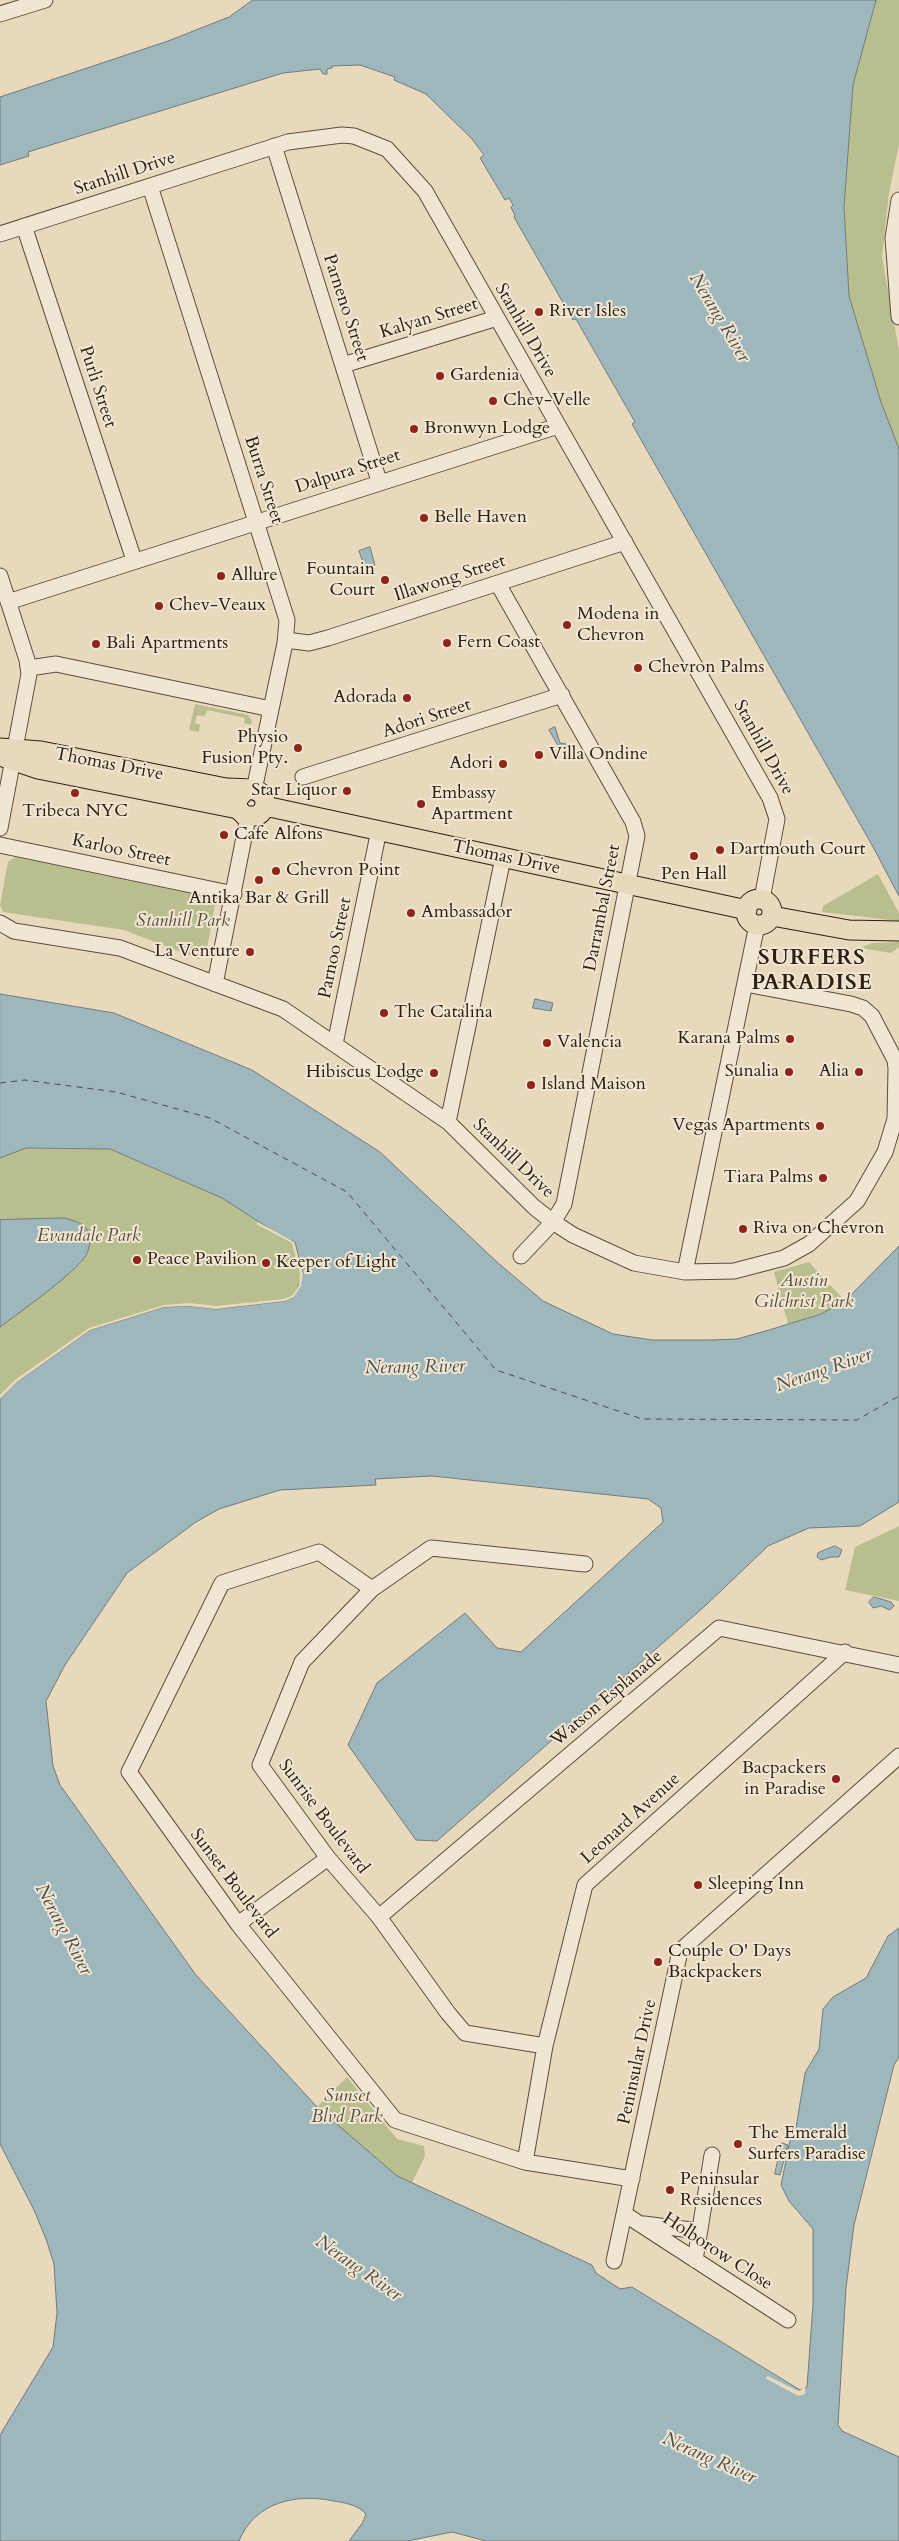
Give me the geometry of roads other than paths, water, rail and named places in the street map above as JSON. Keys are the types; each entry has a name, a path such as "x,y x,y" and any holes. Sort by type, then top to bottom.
{"main road":[{"name":"Thomas Drive","path":"7,753 243,813"},
{"name":"Thomas Drive","path":"40,760 250,790"},
{"path":"250,790 264,797 265,806 257,816 243,813 237,800 250,790"},
{"name":"Thomas Drive","path":"265,806 628,883 758,917 849,930 899,931"},
{"path":"758,917 750,903 762,900"}],"street":[{"path":"0,14 45,0"},
{"name":"Stanhill Drive","path":"0,234 296,140 346,135 387,149 422,187 775,808 776,826 762,900"},
{"name":"Parneno Street","path":"274,146 379,481"},
{"name":"Burra Street","path":"150,186 286,617 286,640 271,709 250,790"},
{"path":"899,200 896,239 899,317"},
{"name":"Purli Street","path":"24,226 134,560"},
{"name":"Kalyan Street","path":"343,365 497,318"},
{"name":"Dalpura Street","path":"8,602 379,481 558,426"},
{"name":"Illawong Street","path":"286,640 304,643 318,641 625,542"},
{"path":"0,576 29,668 29,680 7,753 0,828"},
{"name":"Darrambal Street","path":"498,584 635,826 636,840 564,1204 553,1222 521,1256"},
{"path":"29,668 56,664 271,709"},
{"name":"Adori Street","path":"303,777 562,695"},
{"path":"215,984 234,894 243,813"},
{"name":"Parnoo Street","path":"335,1044 379,830"},
{"name":"Karloo Street","path":"0,845 234,894"},
{"path":"448,1122 503,858"},
{"path":"685,1272 758,917"},
{"name":"Stanhill Drive","path":"0,923 14,931 120,948 283,1009 448,1122 534,1207 553,1222 574,1235 634,1263 685,1272 734,1271 784,1258 809,1244 857,1201 885,1152 896,1119 895,1060 870,1015 858,1006 745,984"},
{"name":"Sunrise Boulevard","path":"545,2046 465,2033 448,2013 379,1918 328,1858 260,1764 302,1662 372,1589 432,1548 585,1564"},
{"name":"Sunset Boulevard","path":"372,1589 319,1552 222,1583 129,1772 238,1924 396,2120 525,2162 632,2179"},
{"name":"Watson Esplanade","path":"379,1918 719,1628 845,1652 899,1665"},
{"name":"Leonard Avenue","path":"525,2162 545,2046 586,1885 845,1652"},
{"name":"Peninsular Drive","path":"614,2261 632,2220 632,2179 680,1951 899,1756"},
{"path":"238,1924 328,1858"},
{"path":"695,2260 712,2155"},
{"path":"632,2220 699,2232"},
{"name":"Holborow Close","path":"632,2220 788,2320"}],"water":[{"name":"Nerang River","path":"253,0 876,0 853,85 844,207 849,296 881,402 899,449 899,896 872,845 632,424 635,422 576,319 573,320 514,217 511,207 513,205 509,198 505,200 480,158 484,155 472,139 426,94 394,80 395,77 360,65 332,66 332,68 327,69 327,74 323,74 320,69 283,73 28,152 29,156 0,165 0,97 168,41 229,17"},
{"path":"370,547 375,565 365,568 359,551"},
{"path":"555,727 560,743 566,744 569,749 567,751 568,754 564,756 549,730"},
{"name":"Nerang River","path":"0,994 114,1013 252,1070 380,1152 497,1262 543,1301 613,1334 652,1340 737,1339 821,1314 845,1301 899,1246 899,1502 860,1526 809,1528 768,1546 705,1606 437,1841 416,1840 348,1745 377,1683 465,1613 497,1648 521,1652 663,1522 661,1508 648,1499 432,1476 375,1479 376,1485 280,1490 219,1509 196,1522 127,1573 65,1665 46,1701 53,1766 60,1785 196,1975 317,2107 397,2176 592,2265 596,2273 620,2289 632,2287 800,2390 807,2387 813,2304 813,2229 789,2201 781,2185 790,2141 796,2128 805,2073 819,2049 823,2009 833,1997 866,1978 888,1936 899,1928 899,2057 894,2065 854,2225 846,2288 838,2425 842,2431 899,2457 899,2541 486,2541 452,2532 407,2541 349,2541 363,2522 366,2514 356,2506 305,2498 278,2503 266,2509 255,2517 239,2541 0,2541 0,2435 53,2347 57,2313 54,2264 46,2239 34,2210 0,2144 0,1399 17,1382 90,1330 164,1307 189,1306 216,1309 285,1301 294,1297 303,1274 295,1242 284,1238 222,1198 110,1149 26,1148 0,1158"},
{"path":"535,999 553,1003 551,1011 533,1008"},
{"path":"65,1218 81,1224 88,1231 90,1244 85,1257 56,1285 0,1327 0,1220"},
{"path":"835,1546 842,1550 839,1557 821,1560 817,1557 818,1553"},
{"path":"874,1597 891,1602 894,1606 890,1610 881,1606 873,1608 869,1602"},
{"path":"782,2143 788,2145 780,2175 775,2174"}],"place":[{"name":"River Isles","path":"539,312"},
{"name":"Gardenia","path":"440,376"},
{"name":"Chev-Velle","path":"493,401"},
{"name":"Bronwyn Lodge","path":"414,429"},
{"name":"Belle Haven","path":"424,518"},
{"name":"Allure","path":"221,576"},
{"name":"Fountain Court","path":"385,580"},
{"name":"Chev-Veaux","path":"159,606"},
{"name":"Modena in Chevron","path":"567,625"},
{"name":"Fern Coast","path":"447,643"},
{"name":"Bali Apartments","path":"96,644"},
{"name":"Chevron Palms","path":"638,668"},
{"name":"Adorada","path":"407,698"},
{"name":"Physio Fusion Pty.","path":"298,748"},
{"name":"Villa Ondine","path":"539,755"},
{"name":"Adori","path":"503,764"},
{"name":"Star Liquor","path":"347,791"},
{"name":"Tribeca NYC","path":"75,793"},
{"name":"Embassy Apartment","path":"421,804"},
{"name":"Cafe Alfons","path":"224,835"},
{"name":"Dartmouth Court","path":"720,850"},
{"name":"Pen Hall","path":"694,856"},
{"name":"Chevron Point","path":"276,871"},
{"name":"Antika Bar & Grill","path":"259,880"},
{"name":"Ambassador","path":"411,913"},
{"name":"La Venture","path":"250,952"},
{"name":"The Catalina","path":"384,1013"},
{"name":"Karana Palms","path":"790,1039"},
{"name":"Valencia","path":"547,1043"},
{"name":"Sunalia","path":"789,1072"},
{"name":"Alia","path":"859,1072"},
{"name":"Hibiscus Lodge","path":"434,1073"},
{"name":"Island Maison","path":"531,1085"},
{"name":"Vegas Apartments","path":"820,1126"},
{"name":"Tiara Palms","path":"823,1178"},
{"name":"Riva on Chevron","path":"743,1229"},
{"name":"Peace Pavilion","path":"137,1260"},
{"name":"Keeper of Light","path":"266,1263"},
{"name":"Bacpackers in Paradise","path":"836,1779"},
{"name":"Sleeping Inn","path":"698,1885"},
{"name":"Couple O' Days Backpackers","path":"658,1962"},
{"name":"The Emerald Surfers Paradise","path":"738,2144"},
{"name":"Peninsular Residences","path":"670,2190"}],"district":[{"name":"SURFERS PARADISE","path":"812,972"}],"park label":[{"name":"Stanhill Park","path":"183,922"},
{"name":"Evandale Park","path":"89,1237"},
{"name":"Austin Gilchrist Park","path":"804,1292"},
{"name":"Sunset Blvd Park","path":"347,2107"}]}
